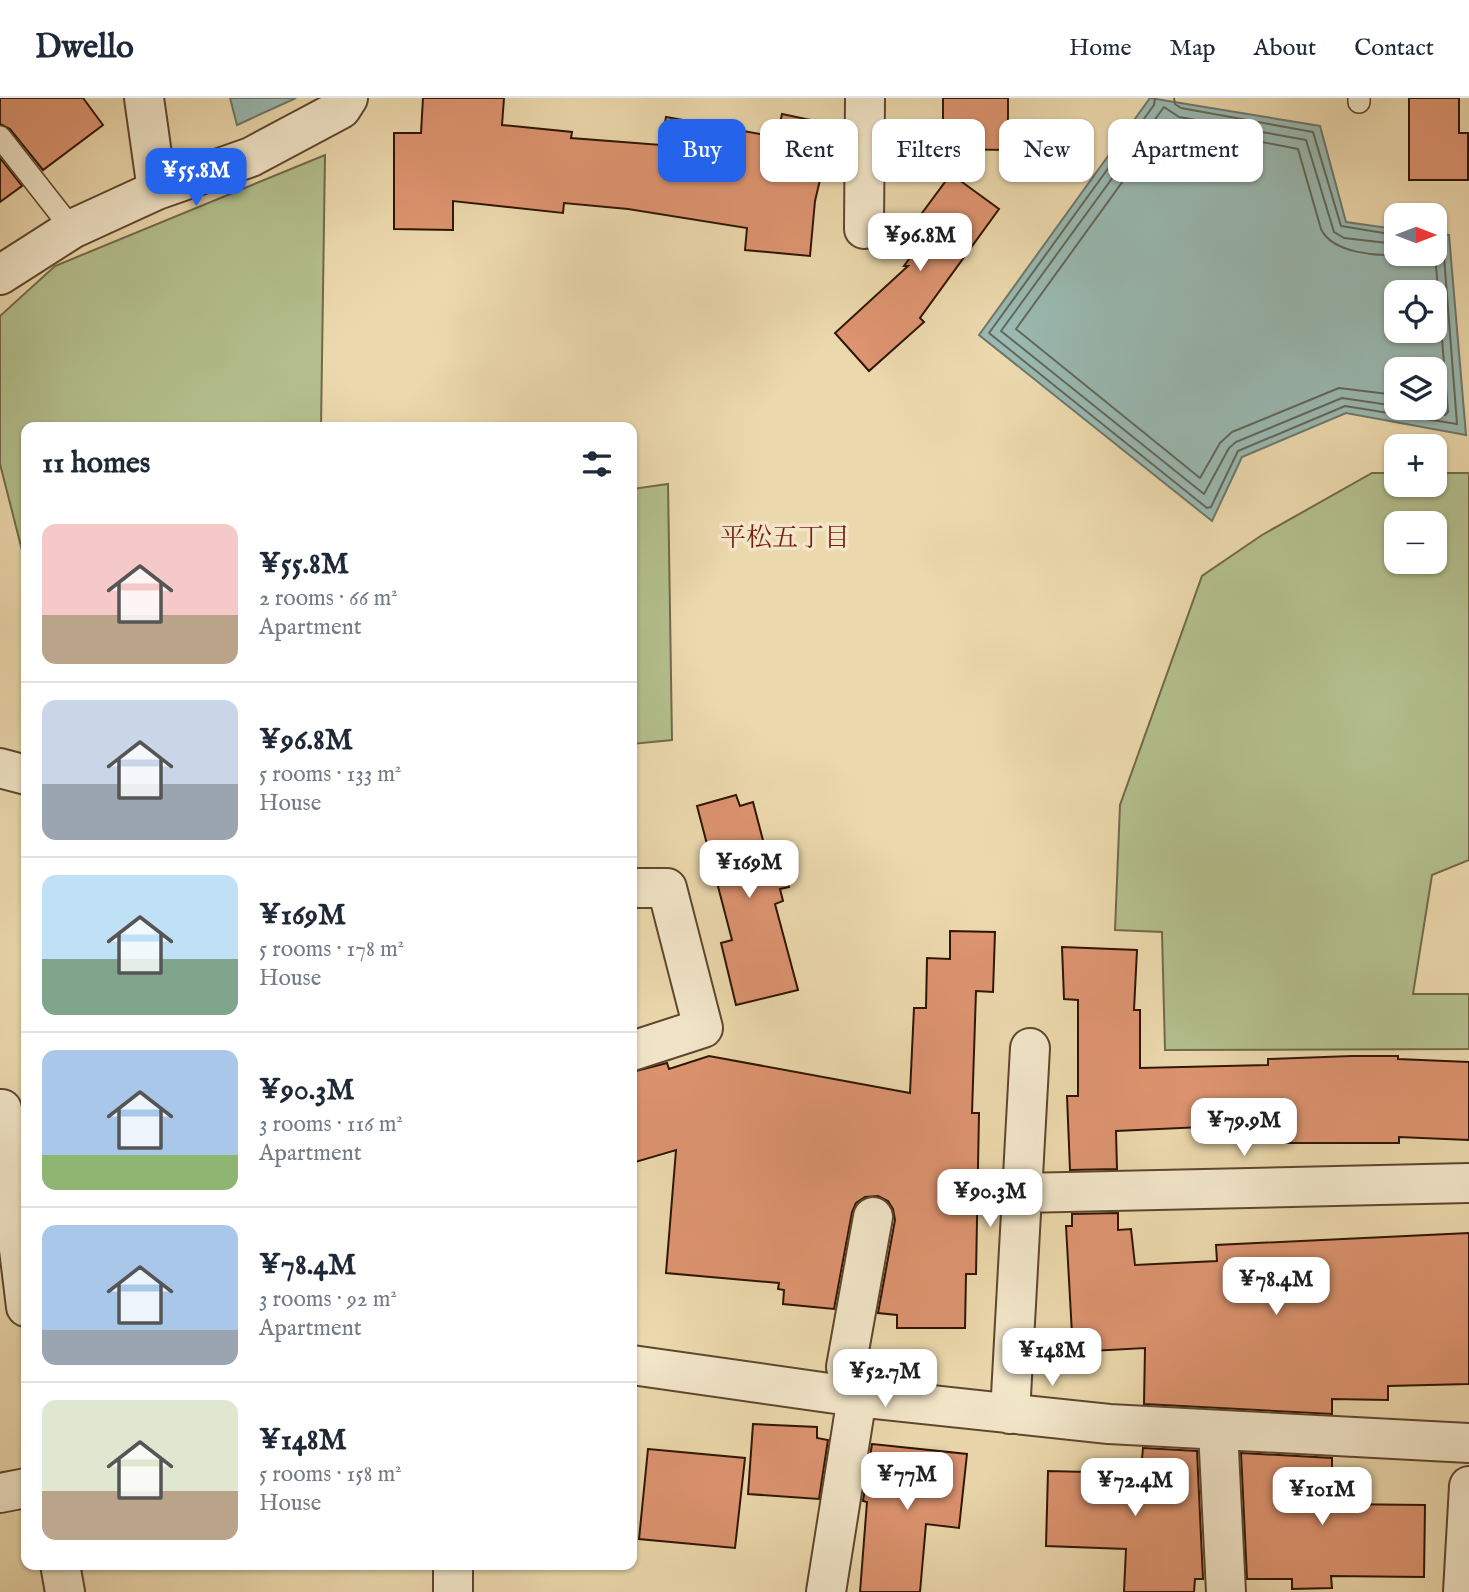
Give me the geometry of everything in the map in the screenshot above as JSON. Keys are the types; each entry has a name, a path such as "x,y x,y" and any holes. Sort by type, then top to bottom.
{"street":[{"path":"144,98 157,190"},
{"path":"0,275 72,229 157,190 251,157 341,109 348,98"},
{"path":"864,229 865,98"},
{"path":"0,768 21,774"},
{"path":"637,888 667,888 703,1028 637,1049"},
{"path":"1010,1414 1030,1048"},
{"path":"10,1106 21,1244"},
{"path":"1021,1193 1469,1183"},
{"path":"826,1592 857,1398 846,1367 873,1217"},
{"path":"637,1366 857,1398 1010,1414 1218,1430 1469,1443"},
{"path":"1218,1430 1226,1592"},
{"path":"1463,1592 1469,1486"},
{"path":"0,1493 21,1489"},
{"path":"62,1570 65,1592"},
{"path":"453,1570 453,1592"}],"lane":[{"path":"0,137 72,229"}],"green space":[{"path":"325,155 321,422 21,422 21,546 0,464 0,316 55,266"},
{"path":"1372,473 1384,473 1384,497 1447,497 1447,473 1469,473 1469,860 1432,875 1413,994 1469,994 1469,1049 1165,1050 1162,932 1115,930 1120,805 1202,576 1262,535"},
{"path":"668,484 672,740 637,744 637,488"}],"water":[{"path":"230,98 296,98 237,125"},
{"path":"1150,98 1320,126 1346,222 1384,227 1384,266 1447,266 1449,235 1466,435 1384,420 1447,420 1447,357 1384,357 1384,420 1346,413 1242,457 1212,521 979,335 1089,182 1094,182 1094,176 1108,156 1108,182 1263,182 1263,119 1135,119"}],"building":[{"path":"0,98 83,98 103,125 43,170 10,129 0,124"},
{"path":"423,98 504,98 502,125 572,132 571,138 658,145 658,182 746,182 746,131 760,134 760,182 820,182 810,256 745,250 747,228 628,209 564,203 563,213 453,201 453,230 394,229 394,133 421,133"},
{"path":"943,98 1008,98 1008,119 999,119 999,150 985,150 985,119 943,119"},
{"path":"1409,98 1459,98 1459,133 1468,133 1468,180 1409,180"},
{"path":"782,114 806,119 781,119"},
{"path":"0,158 22,186 0,202"},
{"path":"945,182 962,182 999,209 920,318 924,322 869,371 835,333 908,266 904,266 925,237 911,228"},
{"path":"736,795 740,806 753,802 765,848 777,845 789,887 780,889 783,901 775,904 798,990 736,1005 721,943 732,940 697,806"},
{"path":"950,931 995,932 993,992 976,991 972,1113 979,1113 976,1274 966,1274 965,1328 897,1328 897,1315 878,1313 895,1220 888,1201 878,1196 865,1197 856,1203 852,1212 834,1309 783,1304 784,1290 778,1289 779,1283 666,1273 676,1150 637,1162 637,1071 667,1063 669,1069 709,1056 910,1093 914,1008 926,1008 927,958 950,959"},
{"path":"1062,947 1137,950 1134,1010 1140,1010 1140,1068 1268,1065 1268,1059 1352,1056 1398,1056 1398,1059 1469,1062 1469,1140 1399,1137 1399,1143 1202,1143 1202,1127 1116,1131 1117,1169 1070,1170 1067,1096 1078,1096 1078,1000 1064,999"},
{"path":"1118,1213 1118,1230 1131,1229 1135,1265 1217,1261 1216,1245 1469,1233 1469,1384 1388,1386 1388,1400 1332,1399 1332,1414 1144,1404 1145,1348 1073,1352 1066,1226 1072,1226 1072,1214"},
{"path":"753,1424 817,1427 817,1438 828,1440 819,1499 748,1494"},
{"path":"872,1444 967,1454 959,1528 926,1524 920,1592 860,1592 867,1502 863,1501"},
{"path":"1143,1448 1197,1451 1203,1579 1195,1579 1194,1592 1124,1592 1126,1549 1046,1546 1048,1471 1127,1473 1127,1459 1142,1459"},
{"path":"648,1449 745,1458 735,1548 639,1539"},
{"path":"1241,1453 1332,1458 1332,1504 1425,1505 1424,1577 1331,1576 1332,1588 1292,1589 1292,1579 1247,1579"}],"district":[{"name":"平松五丁目","path":"785,538"}]}
